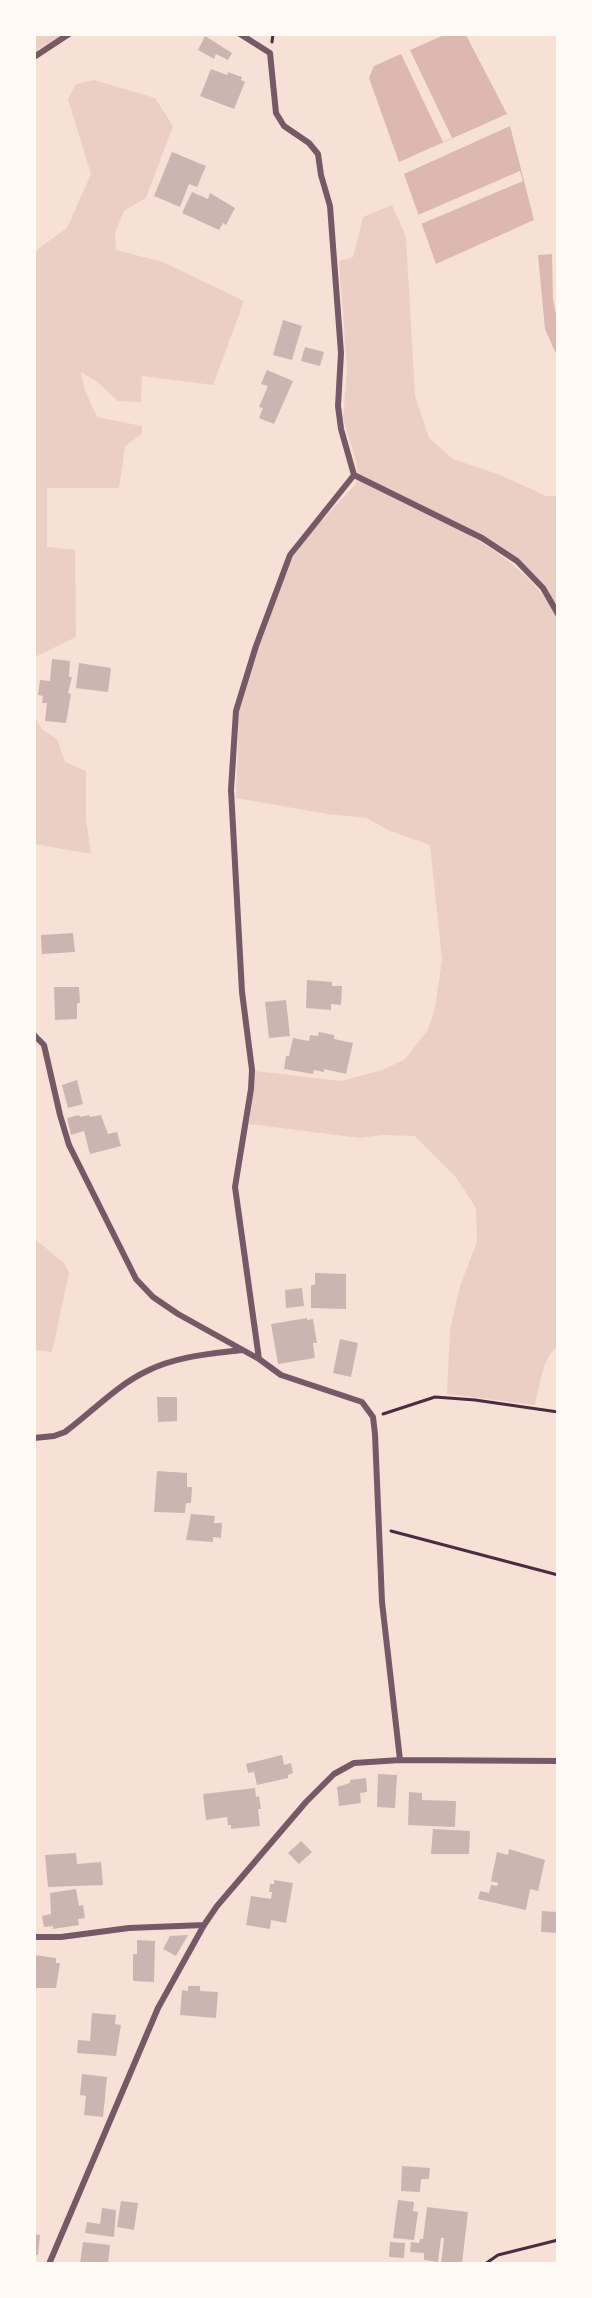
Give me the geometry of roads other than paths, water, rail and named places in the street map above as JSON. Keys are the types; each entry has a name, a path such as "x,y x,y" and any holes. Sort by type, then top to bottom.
{"street":[{"path":"34,57 69,34"},
{"path":"240,34 270,53 276,112 284,126 309,144 318,154 330,206 334,251 342,353 338,406 341,429 354,475 482,538 517,561 543,588 558,614"},
{"path":"259,1359 235,1187 252,1070 242,992 231,790 236,711 256,646 290,555 354,475"},
{"path":"34,1035 44,1045 69,1145 136,1279 153,1297 178,1314 243,1349 281,1375 362,1402 373,1417 382,1602 400,1760"},
{"path":"34,1438 54,1436 65,1432 129,1382 163,1364 243,1349"},
{"path":"49,2264 158,2008 204,1925 217,1906 287,1824 334,1774 354,1763 400,1760 558,1761"},
{"path":"34,1937 97,1934 129,1928 204,1925"}]}
